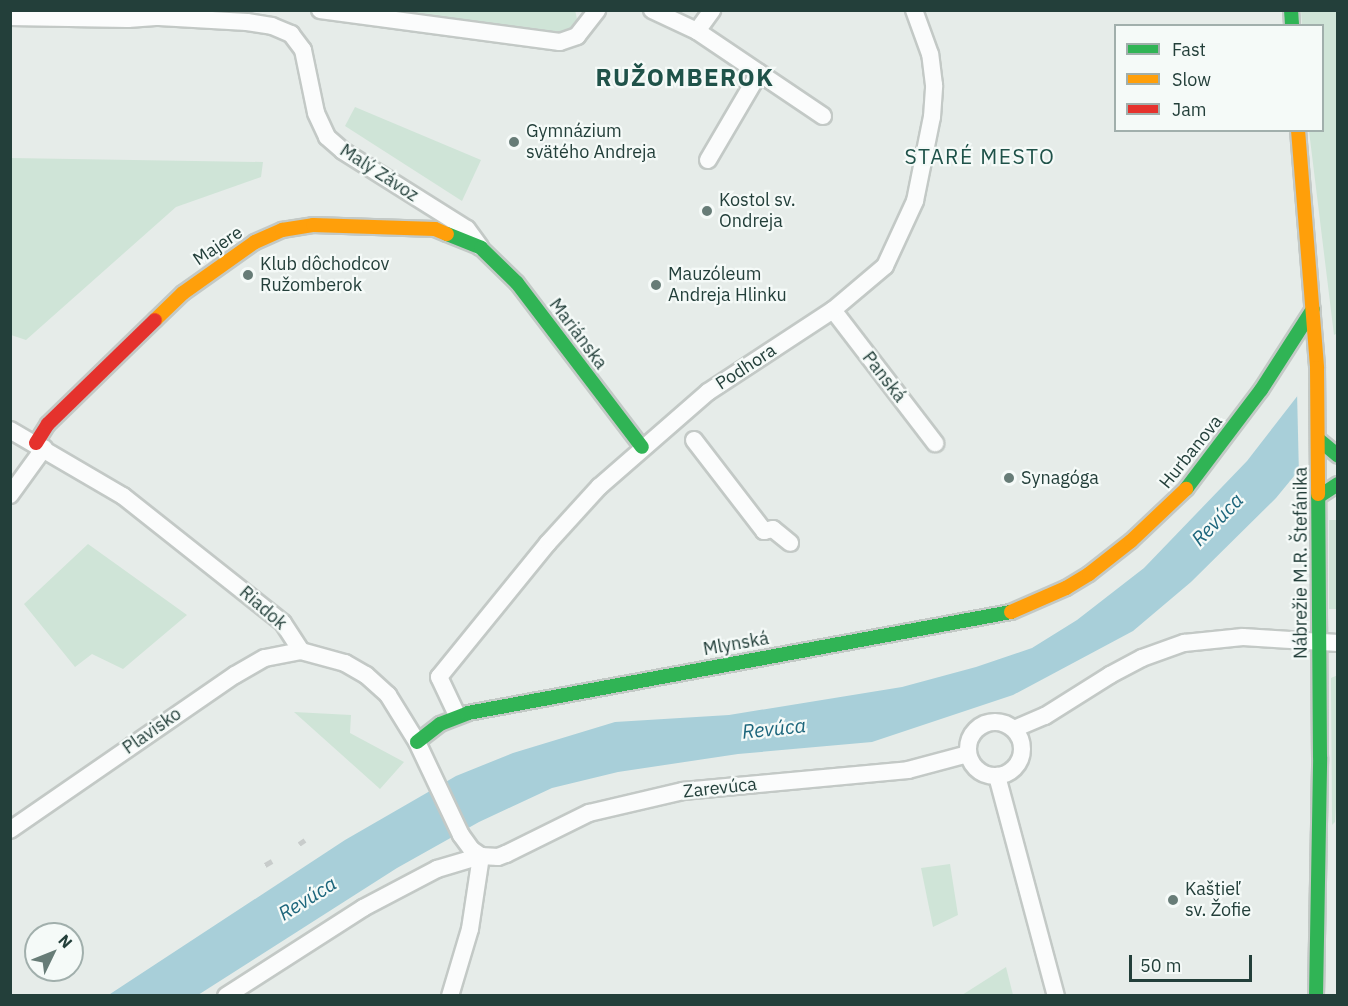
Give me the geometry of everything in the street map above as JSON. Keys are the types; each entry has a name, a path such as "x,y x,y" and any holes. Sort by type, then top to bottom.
{"street":[{"path":"320,10 560,42 577,36 597,10"},
{"path":"652,10 697,31 823,116"},
{"path":"697,31 712,10"},
{"name":"Podhora","path":"457,715 440,677 548,543 599,487 642,447 708,392 833,310 885,266 915,201 927,145 934,85 930,54 914,10"},
{"name":"Malý Závoz","path":"10,17 160,14 247,22 272,26 291,34 303,50 316,113 327,137 343,151 467,230 481,248"},
{"path":"708,160 759,73"},
{"name":"Nábrežie M.R. Štefánika","path":"1298,132 1313,309 1321,448 1318,497 1320,757 1316,996"},
{"name":"Majere","path":"40,446 48,424 183,293 226,260 255,242 282,231 324,225 435,229 481,248"},
{"name":"Mariánska","path":"481,248 517,283 642,447"},
{"name":"Hurbanova","path":"1066,588 1089,574 1131,542 1179,498 1222,445 1313,309"},
{"name":"Panská","path":"833,310 935,443"},
{"path":"676,419 764,531 773,529 790,543"},
{"name":"Riadok","path":"10,430 123,496 283,623 301,651"},
{"path":"10,495 40,446"},
{"path":"1321,448 1338,456"},
{"path":"1318,497 1338,484"},
{"name":"Mlynská","path":"417,742 440,724 457,715 1015,611 1066,588"},
{"path":"1014,729 1045,716 1110,675 1142,658 1184,643 1243,637 1338,643"},
{"path":"301,651 336,659 366,675 394,702 417,742 461,835 472,850 481,856 470,929 450,996"},
{"name":"Plavisko","path":"10,830 235,675 265,658 301,651"},
{"path":"999,722 1014,729 1021,741 1022,755 1015,768 997,776 978,771 968,754 971,737 982,725 999,722"},
{"name":"Zarevúca","path":"226,996 363,908 437,869 481,856 498,857 589,813 682,791 908,770 968,754"},
{"path":"997,776 1056,996"}],"green space":[{"path":"575,10 577,19 571,28 561,33 388,11"},
{"path":"1301,11 1337,11 1338,333 1334,335 1309,132 1324,132 1324,24 1302,24"},
{"path":"355,107 481,160 462,201 345,126"},
{"path":"11,158 263,162 261,177 176,207 26,340 11,335"},
{"path":"1329,520 1337,520 1337,609 1329,609"},
{"path":"88,544 187,615 123,669 92,654 75,667 24,604"},
{"path":"1338,675 1337,790 1335,822 1332,825 1331,678"},
{"path":"294,712 351,715 350,733 404,762 380,789"},
{"path":"950,864 958,915 933,927 921,868"},
{"path":"1006,967 1013,995 962,995"}],"water":[{"name":"Revúca","path":"1337,345 1337,424 1276,498 1191,582 1133,631 1013,695 872,742 738,754 618,772 552,788 479,822 397,868 198,995 107,996 345,840 456,776 513,753 615,722 729,715 902,687 976,667 1032,648 1077,620 1144,568 1247,461"}],"pier":[{"path":"1338,342 1338,429 1299,476 1297,391"}],"railway":[{"path":"299,844 305,840"},
{"path":"265,865 272,861"}],"traffic: fast":[{"path":"1291,10 1292,24"},
{"path":"447,234 481,248 517,283 642,447"},
{"path":"1186,489 1261,390 1313,309"},
{"path":"1318,439 1338,456"},
{"path":"1318,497 1338,484"},
{"path":"1316,996 1320,757 1318,494"},
{"path":"417,742 440,724 468,713 1011,612"}],"traffic: slow":[{"path":"1298,132 1317,368 1318,494"},
{"path":"155,320 183,293 255,242 282,230 313,225 435,229 447,234"},
{"path":"1011,612 1066,588 1089,574 1131,541 1186,489"}],"traffic: jam":[{"path":"36,443 48,424 155,320"}],"place":[{"name":"Gymnázium svätého Andreja","path":"514,142"},
{"name":"Kostol sv. Ondreja","path":"707,211"},
{"name":"Klub dôchodcov Ružomberok","path":"248,275"},
{"name":"Mauzóleum Andreja Hlinku","path":"656,285"},
{"name":"Synagóga","path":"1009,478"},
{"name":"Kaštieľ sv. Žofie","path":"1173,900"}],"district":[{"name":"RUŽOMBEROK","path":"685,78"},
{"name":"STARÉ MESTO","path":"980,156"}]}
